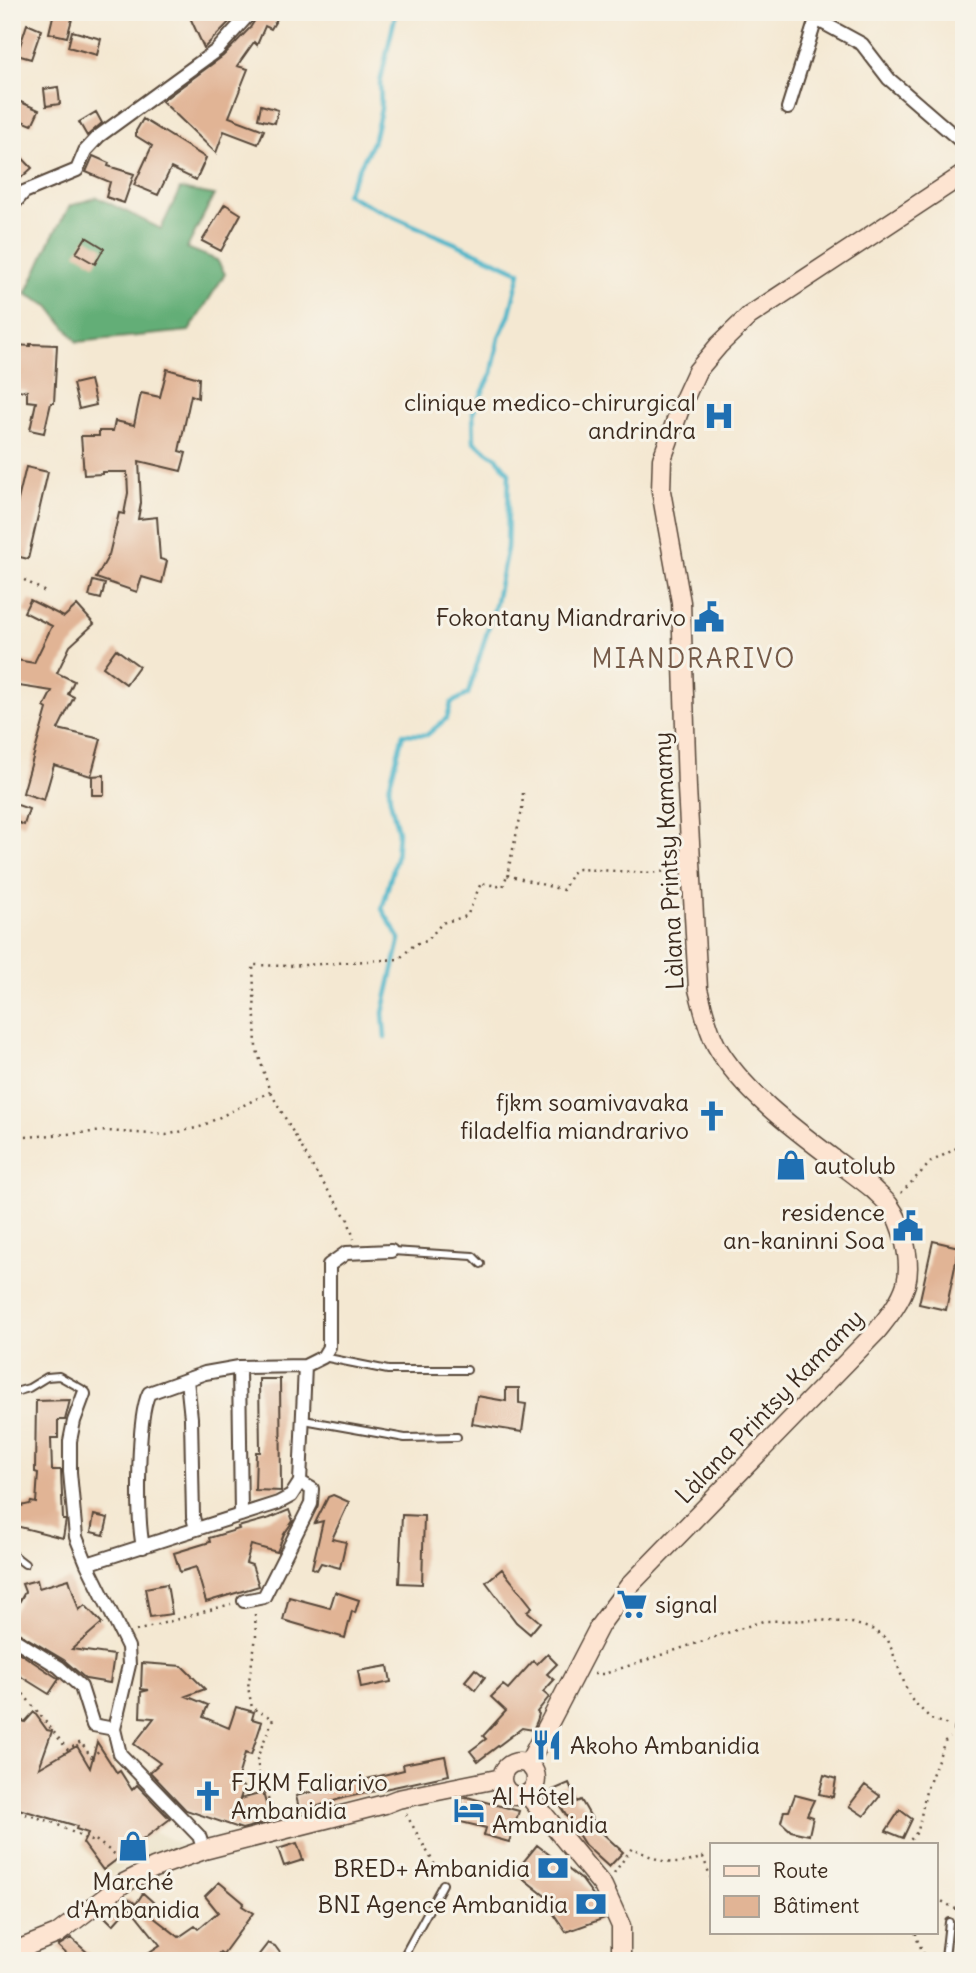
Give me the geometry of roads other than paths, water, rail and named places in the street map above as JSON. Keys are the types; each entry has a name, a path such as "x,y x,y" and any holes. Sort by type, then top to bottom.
{"street":[{"path":"12,206 24,192 78,170 85,151 99,136 217,50 251,12"},
{"path":"788,108 813,15 862,44 889,79 964,144"},
{"name":"Làlana Printsy Kamamy","path":"528,1764 600,1625 629,1586 877,1331 906,1284 908,1262 898,1223 890,1206 873,1189 752,1091 728,1064 715,1043 698,989 681,602 662,491 662,459 697,371 749,316 964,174"},
{"path":"143,1546 140,1447 144,1404 149,1393 205,1373 239,1367 305,1366 323,1357 330,1347 329,1265 346,1253 391,1251"},
{"path":"86,1564 278,1503 291,1496 300,1482 305,1366"},
{"path":"239,1367 241,1515"},
{"path":"187,1380 191,1418 193,1517 196,1530"},
{"path":"84,1394 70,1441 76,1537 86,1564 128,1647 130,1665 114,1729 120,1754 199,1836 204,1850"},
{"path":"244,1601 264,1597 311,1504 312,1489 300,1482"},
{"path":"12,1638 59,1667 81,1687 93,1725 114,1729"},
{"path":"516,1762 528,1764 537,1777 536,1785 527,1794 520,1796 509,1792 502,1778 509,1765 516,1762"},
{"path":"12,1952 57,1934 124,1883 154,1868 204,1850 385,1804 398,1798 502,1778"},
{"path":"527,1794 603,1886 621,1926 621,1961"}],"lane":[{"path":"391,1251 405,1254 472,1256 481,1264"},
{"path":"323,1357 388,1370 467,1370"},
{"path":"12,1393 29,1388 47,1377 59,1376 82,1389 84,1394"},
{"path":"304,1420 405,1438 457,1437"},
{"path":"12,1554 24,1564"},
{"path":"401,1961 443,1884"},
{"path":"949,1922 945,1958 949,1961"}],"waterway":[{"path":"385,1037 383,1013 400,939 382,909 396,858 398,832 389,787 403,734 427,735 447,718 451,703 468,694 495,606 507,548 509,473 497,458 474,442 473,412 492,373 499,337 509,316 520,272 346,194 374,139 381,109 380,83 396,12"}],"place":[{"name":"clinique medico-chirurgical andrindra","path":"719,416"},
{"name":"Fokontany Miandrarivo","path":"709,617"},
{"name":"fjkm soamivavaka filadelfia miandrarivo","path":"712,1116"},
{"name":"autolub","path":"791,1165"},
{"name":"residence an-kaninni Soa","path":"908,1226"},
{"name":"signal","path":"632,1604"},
{"name":"Akoho Ambanidia","path":"547,1745"},
{"name":"FJKM Faliarivo Ambanidia","path":"208,1796"},
{"name":"Al Hôtel Ambanidia","path":"469,1810"},
{"name":"Marché d'Ambanidia","path":"133,1846"},
{"name":"BRED+ Ambanidia","path":"553,1868"},
{"name":"BNI Agence Ambanidia","path":"591,1904"}],"district":[{"name":"MIANDRARIVO","path":"694,658"}]}
